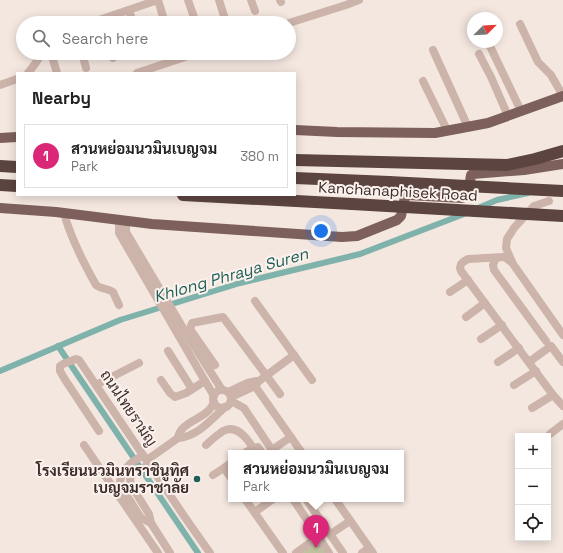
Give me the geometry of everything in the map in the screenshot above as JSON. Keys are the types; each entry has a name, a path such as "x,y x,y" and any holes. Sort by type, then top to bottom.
{"highway":[{"path":"296,160 507,165 563,151"},
{"path":"0,166 16,167"},
{"name":"Kanchanaphisek Road","path":"296,178 563,191"},
{"path":"0,185 16,186"},
{"name":"Kanchanaphisek Road","path":"202,196 563,216"}],"main road":[{"path":"296,130 434,133 488,123 563,96"},
{"path":"0,138 16,137"},
{"path":"0,208 64,213 160,225 342,237 357,236 397,220 401,216 405,197 408,195 462,198 468,194 471,176 473,174 524,170 563,164"}],"street":[{"path":"114,16 158,0 163,16"},
{"path":"188,0 194,16"},
{"path":"219,0 224,16"},
{"path":"251,0 255,11"},
{"path":"296,21 359,0"},
{"path":"129,10 131,16"},
{"path":"520,24 538,62 551,75 563,96"},
{"path":"491,48 521,111"},
{"path":"433,50 468,127"},
{"path":"479,54 508,116"},
{"path":"29,72 38,60"},
{"path":"53,60 57,72"},
{"path":"84,60 86,68"},
{"path":"140,72 176,60"},
{"path":"0,85 16,79"},
{"path":"423,81 447,130"},
{"path":"549,201 534,206 514,228 507,239 506,248 512,262 563,334"},
{"path":"64,213 79,254 96,285 99,288 106,288 113,292 119,306"},
{"path":"122,221 145,272 183,336 216,404 225,408"},
{"path":"496,258 493,265 494,270 546,341"},
{"path":"512,262 506,258 468,259 462,262 460,268 553,395 563,406"},
{"path":"450,292 468,280"},
{"path":"255,301 312,380"},
{"path":"466,317 485,303"},
{"path":"215,365 190,329 192,323 223,316 280,394"},
{"path":"482,339 502,325"},
{"path":"183,336 228,395 244,408 275,450 291,437"},
{"path":"530,362 551,346 563,362"},
{"path":"498,362 519,348"},
{"path":"168,351 192,389"},
{"path":"178,438 179,433 183,428 208,411 217,392 228,395 247,384 257,383 294,355"},
{"name":"ถนนไทยรามัญ","path":"99,431 60,371 60,366 76,358 79,360 145,460 210,553"},
{"path":"96,385 139,363"},
{"path":"514,385 536,371"},
{"path":"161,380 170,393 175,397 192,389 204,381"},
{"path":"257,383 300,450"},
{"path":"152,526 141,518 122,488 120,481 125,469 131,463 145,460 178,438 183,438 195,432 229,405 228,395"},
{"path":"532,408 553,395"},
{"path":"551,433 563,424"},
{"path":"206,445 224,431 229,429 241,433 249,441 253,448"},
{"path":"84,445 158,553"},
{"path":"250,450 258,447 260,450"},
{"path":"145,460 137,472 132,475 130,479 131,485 149,514 152,526 170,553"},
{"path":"213,475 228,465"},
{"path":"247,502 283,553"},
{"path":"255,512 269,502"},
{"path":"295,502 329,553"},
{"path":"314,502 343,553"},
{"path":"337,502 371,550 362,553"},
{"path":"335,531 350,521"},
{"path":"145,534 152,526"},
{"path":"296,553 318,537"}],"green space":[{"path":"318,542 325,553 302,553"}],"waterway":[{"name":"Khlong Phraya Suren","path":"478,208 497,200 528,193"},
{"name":"Khlong Phraya Suren","path":"0,371 120,320 240,283 360,254 464,214"},
{"path":"58,346 198,553"}],"place":[{"name":"โรงเรียนนวมินทราชินูทิศ เบญจมราชาลัย","path":"197,479"},
{"name":"สวนหย่อมนวมินเบญจม","path":"316,548"}]}
